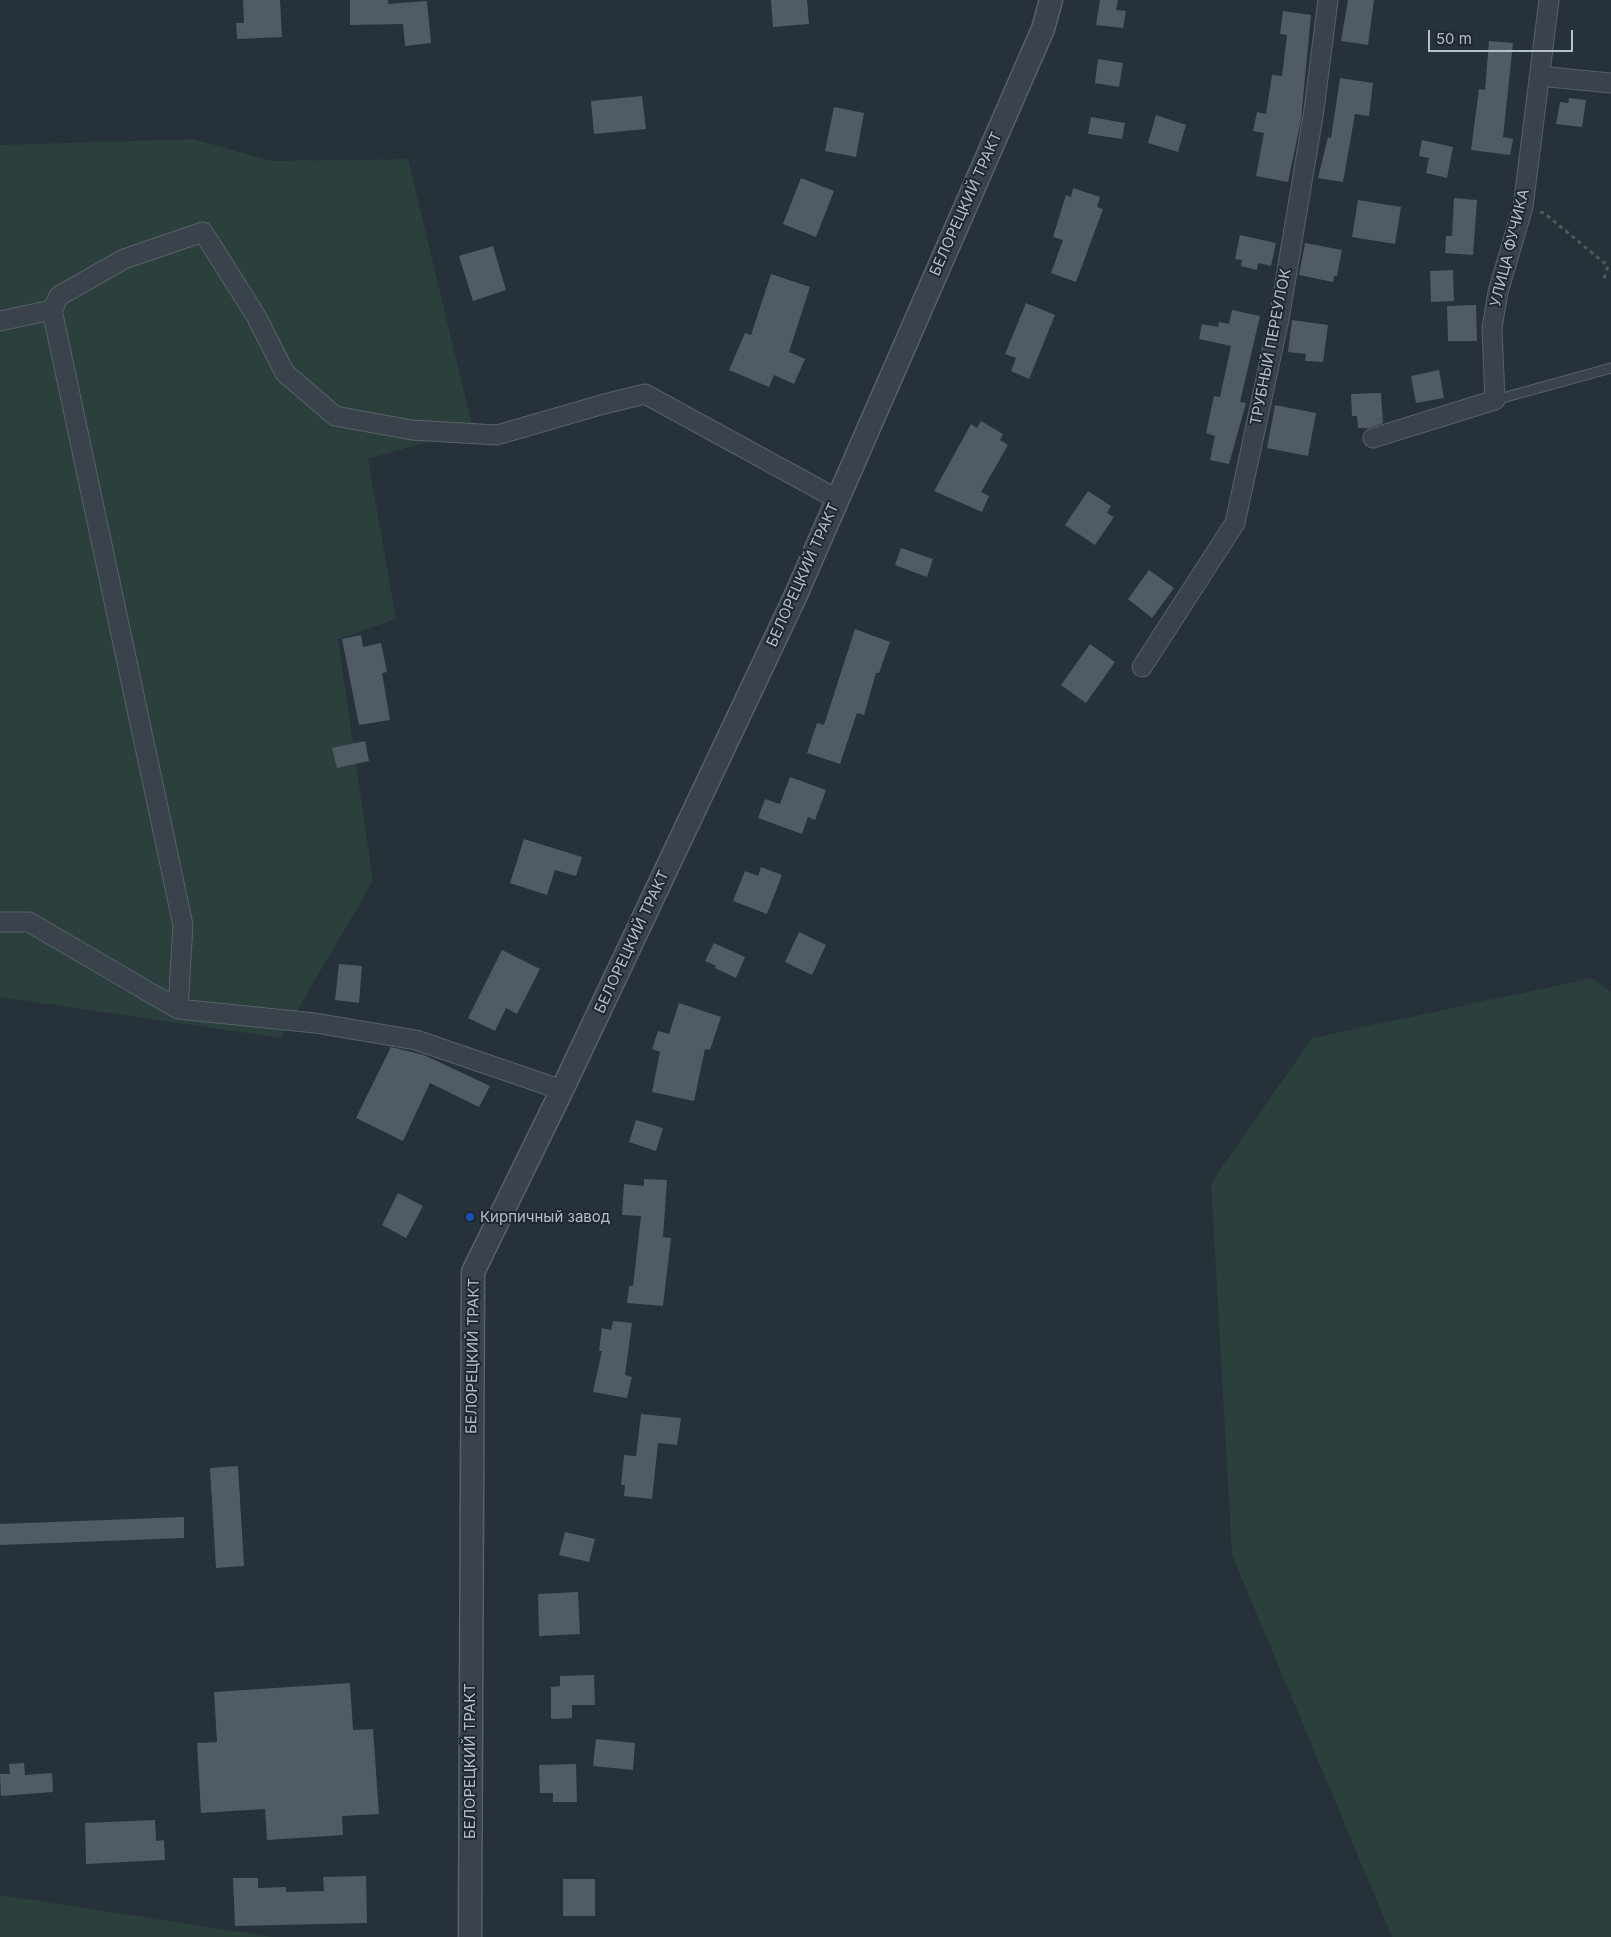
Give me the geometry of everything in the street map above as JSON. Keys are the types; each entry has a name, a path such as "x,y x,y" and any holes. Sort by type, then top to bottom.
{"street":[{"name":"БЕЛОРЕЦКИЙ ТРАКТ","path":"470,1937 473,1272 562,1090 794,598 1043,29 1051,0"},
{"name":"ТРУБНЫЙ ПЕРЕУЛОК","path":"1142,667 1235,523 1279,319 1314,110 1328,0"},
{"name":"УЛИЦА ФУЧИКА","path":"1495,400 1492,328 1498,292 1523,206 1549,0"},
{"path":"1539,76 1611,83"},
{"path":"178,1009 183,925 52,310 59,296 124,259 203,232 256,316 285,373 335,416 412,430 497,435 645,394 837,499"},
{"path":"0,320 52,310"},
{"path":"1373,438 1495,400"},
{"path":"0,922 28,922 178,1009 315,1023 416,1040 562,1090"}],"lane":[{"path":"1495,400 1611,368"}],"path":[{"path":"1544,213 1608,266 1603,282"}],"green space":[{"path":"193,139 272,161 408,159 473,429 368,459 396,619 338,639 373,881 281,1038 0,997 0,145"},
{"path":"1592,978 1611,992 1611,1937 1392,1937 1232,1555 1211,1183 1312,1038"},
{"path":"0,1895 273,1937 0,1937"}],"building":[{"path":"243,0 280,0 282,37 237,39 236,23 244,23"},
{"path":"350,0 388,0 388,4 427,1 431,43 405,46 403,24 350,25"},
{"path":"771,0 807,0 809,24 773,27"},
{"path":"1100,0 1118,0 1116,10 1126,11 1123,28 1096,25"},
{"path":"1348,0 1374,0 1368,45 1341,41"},
{"path":"1283,11 1311,15 1301,120 1288,182 1256,176 1264,133 1253,131 1257,112 1266,114 1272,75 1282,76 1287,35 1280,34"},
{"path":"1489,41 1513,43 1503,137 1513,139 1510,155 1471,150 1479,89 1485,90"},
{"path":"1098,59 1123,63 1119,87 1095,83"},
{"path":"1340,78 1373,83 1369,116 1355,114 1343,182 1318,178 1328,137 1331,138"},
{"path":"642,96 646,129 594,134 591,101"},
{"path":"1569,98 1586,100 1582,127 1556,124 1560,102 1568,103"},
{"path":"834,107 864,113 856,157 825,151"},
{"path":"1156,115 1186,125 1178,152 1148,143"},
{"path":"1091,117 1125,123 1122,139 1088,134"},
{"path":"1422,140 1453,147 1447,178 1426,173 1429,158 1419,156"},
{"path":"801,178 834,191 816,237 783,224"},
{"path":"1073,188 1100,197 1097,207 1103,209 1076,282 1051,273 1063,240 1053,237 1066,195 1071,197"},
{"path":"1454,198 1477,200 1473,255 1445,253 1446,236 1452,236"},
{"path":"1358,200 1401,207 1395,244 1352,237"},
{"path":"1240,235 1276,243 1271,266 1258,263 1257,270 1241,266 1242,260 1235,259"},
{"path":"1305,243 1342,250 1337,276 1334,276 1333,282 1299,275"},
{"path":"493,246 506,290 473,301 459,256"},
{"path":"1453,270 1454,301 1431,302 1430,271"},
{"path":"771,274 810,287 789,352 805,359 794,384 774,375 769,387 729,370 745,333 751,335"},
{"path":"1026,303 1055,315 1029,379 1011,371 1016,358 1005,354"},
{"path":"1476,305 1477,341 1448,341 1447,306"},
{"path":"1232,310 1260,316 1240,402 1246,403 1229,464 1210,460 1215,436 1206,433 1214,396 1220,397 1231,346 1199,339 1202,324 1218,327 1219,322 1229,324"},
{"path":"1292,320 1328,325 1323,362 1305,361 1306,354 1288,352"},
{"path":"1439,370 1444,398 1416,403 1411,376"},
{"path":"1381,393 1383,423 1369,428 1358,428 1357,416 1352,416 1351,394"},
{"path":"1275,405 1316,413 1308,456 1267,448"},
{"path":"981,421 1003,434 1000,440 1008,445 981,492 989,496 982,512 934,491 971,424 977,428"},
{"path":"1088,491 1111,506 1107,513 1114,517 1095,545 1065,525"},
{"path":"901,548 933,559 927,577 895,565"},
{"path":"1149,570 1174,588 1152,618 1128,599"},
{"path":"855,629 890,642 879,673 876,673 864,715 857,713 840,764 807,753 817,723 824,725"},
{"path":"361,635 363,647 381,643 387,672 382,673 390,720 359,725 342,639"},
{"path":"1090,644 1115,662 1086,703 1061,685"},
{"path":"365,741 369,761 337,768 332,748"},
{"path":"790,777 826,790 815,820 808,817 802,834 758,818 765,799 780,804"},
{"path":"524,839 582,857 576,876 555,870 547,895 510,883"},
{"path":"761,867 782,875 767,914 733,901 745,871 758,876"},
{"path":"799,932 826,945 812,975 785,962"},
{"path":"714,943 745,957 736,978 705,961"},
{"path":"502,950 540,969 517,1014 506,1008 495,1031 468,1018"},
{"path":"339,964 362,966 359,1003 335,1000"},
{"path":"679,1003 721,1017 710,1050 705,1049 694,1101 652,1092 660,1052 652,1049 658,1031 669,1034"},
{"path":"391,1047 424,1055 490,1086 479,1107 430,1083 403,1141 356,1118"},
{"path":"636,1120 663,1128 656,1151 629,1142"},
{"path":"644,1179 667,1180 663,1237 671,1238 663,1306 627,1303 629,1286 633,1286 641,1216 622,1215 624,1184 644,1186"},
{"path":"398,1193 423,1206 406,1238 382,1225"},
{"path":"613,1321 632,1323 625,1375 632,1377 627,1398 593,1392 602,1351 599,1351 602,1328 611,1330"},
{"path":"641,1414 681,1418 677,1445 658,1443 652,1499 624,1496 625,1485 621,1485 624,1455 636,1456"},
{"path":"238,1466 244,1566 216,1568 210,1468"},
{"path":"184,1517 184,1538 0,1545 0,1524"},
{"path":"565,1532 595,1539 589,1562 559,1555"},
{"path":"578,1592 580,1634 539,1636 538,1594"},
{"path":"594,1675 595,1705 572,1705 572,1718 551,1719 551,1687 560,1686 560,1676"},
{"path":"350,1683 353,1730 373,1729 379,1814 342,1816 343,1835 267,1840 265,1809 201,1813 197,1743 217,1742 214,1692"},
{"path":"596,1739 635,1743 633,1770 593,1766"},
{"path":"24,1763 25,1775 52,1773 53,1792 1,1796 0,1774 10,1774 9,1764"},
{"path":"576,1764 577,1802 553,1802 553,1793 540,1793 539,1765"},
{"path":"155,1820 156,1841 164,1840 165,1860 86,1864 85,1823"},
{"path":"366,1876 367,1923 235,1926 233,1878 258,1878 258,1888 286,1887 286,1892 324,1891 323,1877"},
{"path":"563,1879 595,1879 595,1916 563,1916"}],"place":[{"name":"Кирпичный завод","path":"470,1217"}]}
